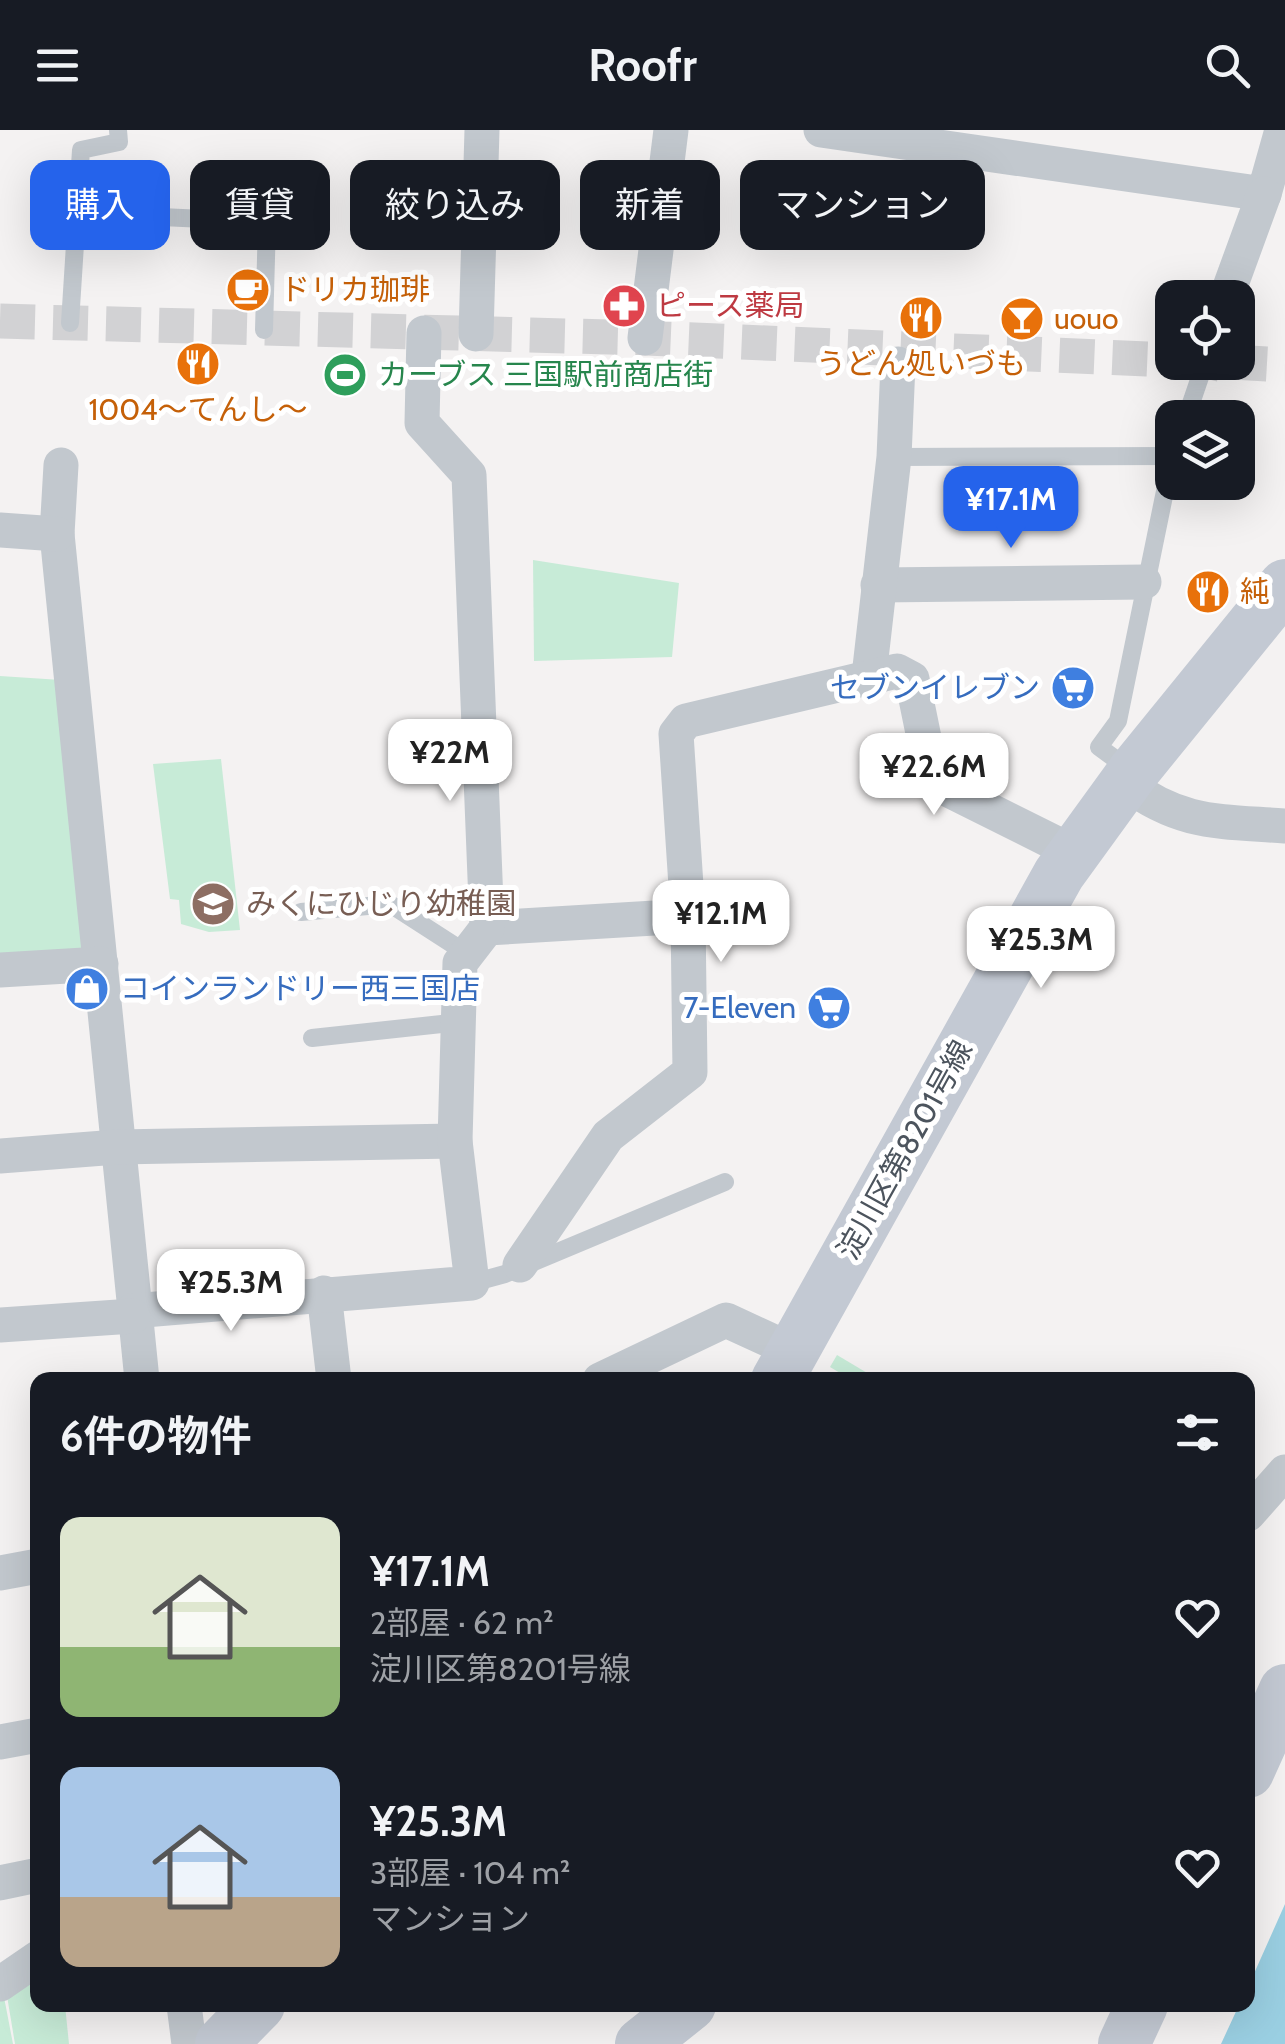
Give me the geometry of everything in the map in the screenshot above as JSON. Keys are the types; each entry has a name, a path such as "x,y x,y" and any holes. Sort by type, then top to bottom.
{"street":[{"path":"476,334 482,130"},
{"path":"645,338 671,130"},
{"path":"821,130 986,142 1264,194"},
{"path":"1233,280 1282,130"},
{"path":"0,1325 324,1293 472,1283 456,1141 460,963 477,940 469,475 422,424 424,333"},
{"path":"869,676 894,457 898,364"},
{"path":"61,465 57,534 141,1372"},
{"path":"0,530 57,534"},
{"path":"878,584 1144,582"},
{"name":"淀川区第8201号線","path":"785,1366 1073,852 1285,585"},
{"path":"520,1265 608,1136 690,1072 688,916 676,734 686,720 897,671 912,679 934,782 1073,852"},
{"path":"1129,778 1155,805 1184,818 1285,826"},
{"path":"477,940 688,916"},
{"path":"0,970 101,964"},
{"path":"0,1156 117,1147 456,1141"},
{"path":"324,1293 333,1372"},
{"path":"617,1372 726,1320 785,1366"},
{"path":"1255,1506 1285,1472"},
{"path":"0,1572 30,1567"},
{"path":"1255,1756 1285,1690"},
{"path":"0,1742 30,1737"},
{"path":"0,1882 30,1876"},
{"path":"0,1984 30,1963"},
{"path":"185,2012 189,2044"},
{"path":"221,2044 251,2012"},
{"path":"641,2044 681,2012"},
{"path":"1124,2044 1139,2012"}],"lane":[{"path":"81,160 81,150 119,142 118,130"},
{"path":"170,217 268,222 264,330"},
{"path":"70,324 75,250"},
{"path":"894,457 1155,457"},
{"path":"1129,778 1099,748 1118,721 1162,500"},
{"path":"300,912 390,904 477,940"},
{"path":"312,1038 460,1022"},
{"path":"472,1283 725,1182"}],"green space":[{"path":"533,560 679,583 672,657 534,661"},
{"path":"0,676 61,680 89,958 0,963"},
{"path":"221,759 240,930 209,932 181,924 179,900 170,899 153,764"},
{"path":"837,1355 866,1372 838,1372 830,1367"},
{"path":"30,1976 30,2012 66,2012 69,2044 15,2044 7,1996"},
{"path":"4,1997 13,2044 0,2044 0,2000"}],"water":[{"path":"1285,1904 1285,2044 1221,2044 1236,2012 1255,2012 1255,1971"}],"tunnel":[{"path":"0,321 645,338 1155,359"},
{"path":"1255,363 1285,365"}],"place":[{"name":"ドリカ珈琲","path":"248,290"},
{"name":"ピース薬局","path":"624,306"},
{"name":"うどん処いづも","path":"921,318"},
{"name":"uouo","path":"1022,319"},
{"name":"1004〜てんし〜","path":"198,364"},
{"name":"カーブス 三国駅前商店街","path":"345,375"},
{"name":"純","path":"1208,592"},
{"name":"セブンイレブン","path":"1073,688"},
{"name":"みくにひじり幼稚園","path":"213,904"},
{"name":"コインランドリー西三国店","path":"87,989"},
{"name":"7-Eleven","path":"829,1008"}]}
